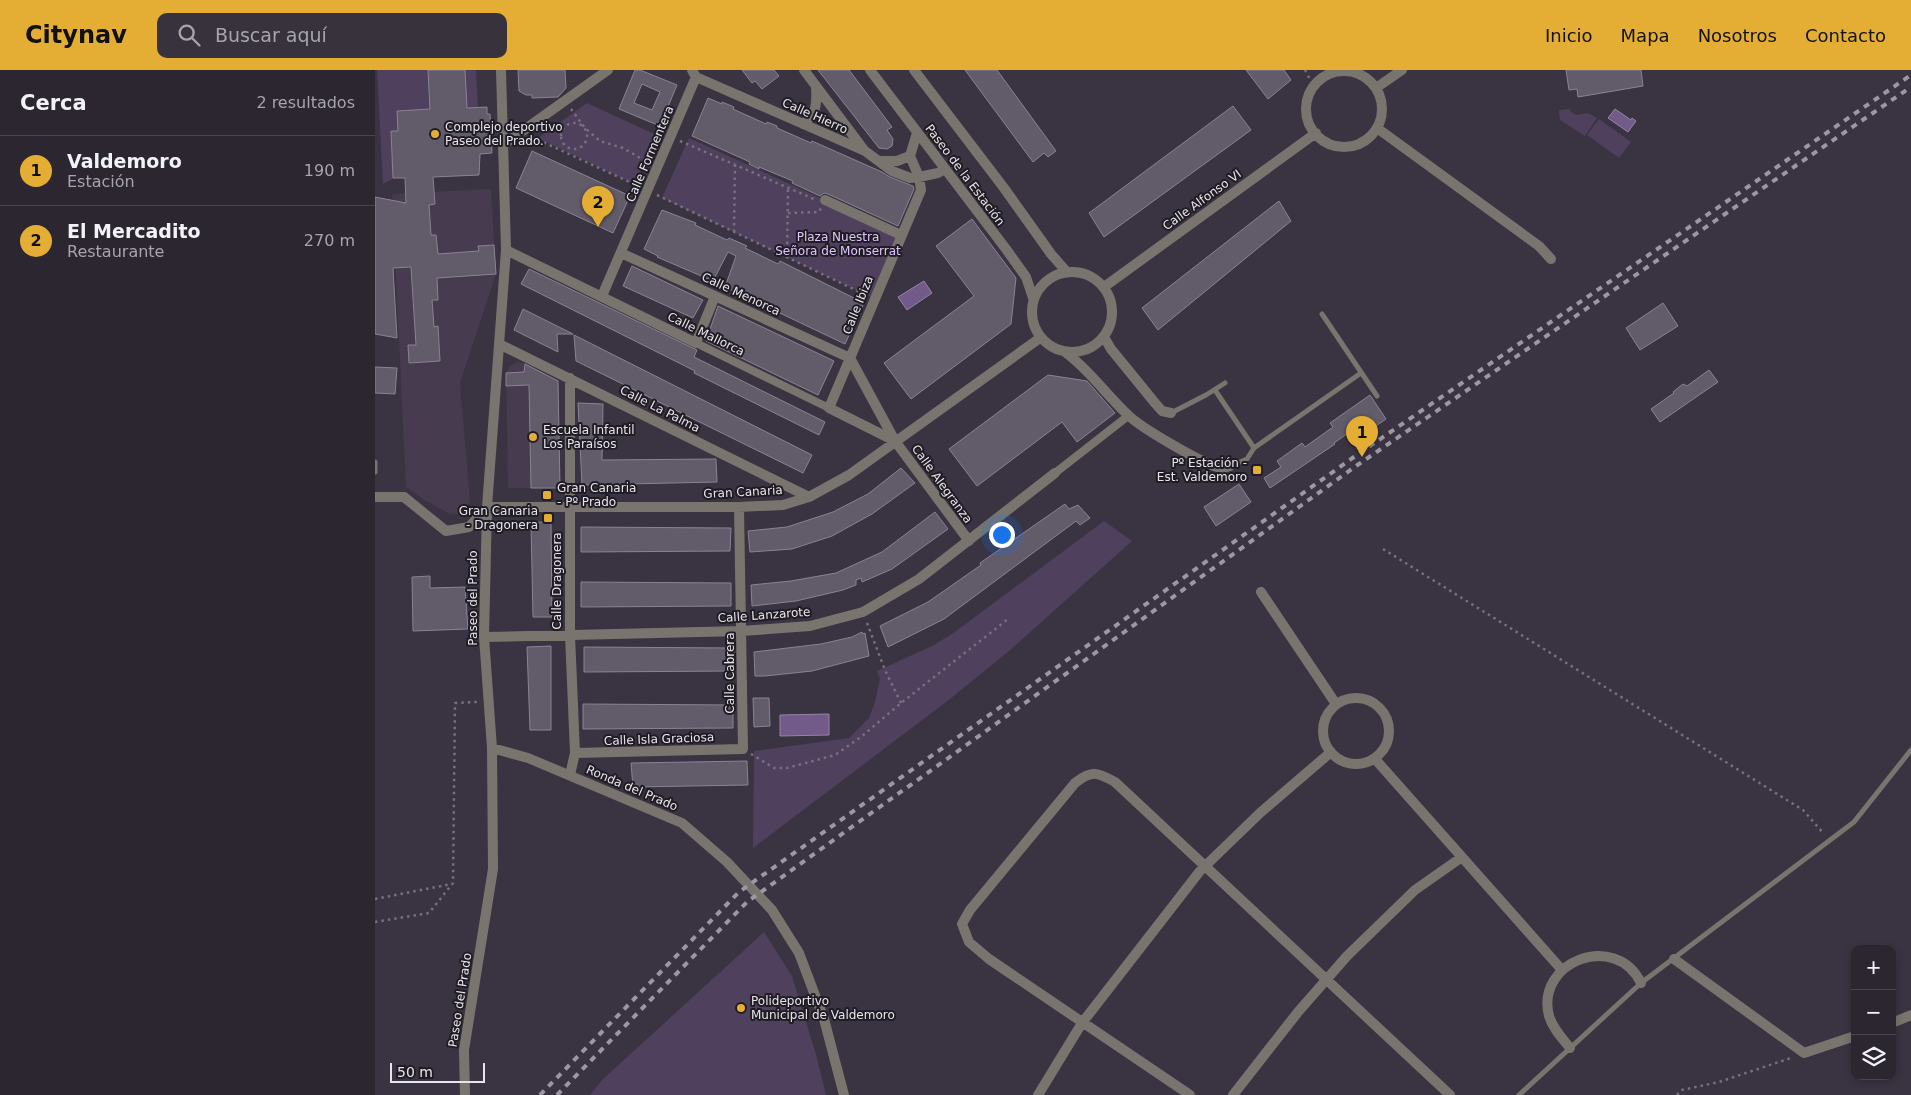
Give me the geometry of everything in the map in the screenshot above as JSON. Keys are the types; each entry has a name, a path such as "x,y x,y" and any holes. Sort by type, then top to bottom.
{"street":[{"name":"Paseo del Prado","path":"465,1095 464,1050 493,869 492,748 484,637 487,507 506,250 501,70"},
{"path":"503,145 608,70"},
{"path":"804,70 865,151"},
{"name":"Paseo de la Estación","path":"870,70 1026,277 1033,298"},
{"name":"Paseo de la Estación","path":"915,70 1051,254 1066,271"},
{"path":"1344,70 1357,73 1376,88 1382,108 1377,128 1369,138 1359,144 1347,147 1336,146 1316,134 1307,114 1307,103 1314,87 1324,77 1344,70"},
{"path":"1376,88 1402,70"},
{"name":"Calle Hierro","path":"694,74 865,151 892,171 910,178 919,177"},
{"name":"Calle Formentera","path":"602,296 671,137 694,74"},
{"path":"803,124 809,120 815,111 816,87"},
{"path":"1377,128 1539,246 1551,259"},
{"path":"917,133 910,156 919,177 938,173 945,169"},
{"name":"Calle Alfonso VI","path":"1104,287 1316,134"},
{"path":"879,162 897,161 910,156"},
{"name":"Calle Ibiza","path":"829,408 921,190 919,177"},
{"path":"819,200 901,234"},
{"name":"Calle Mallorca","path":"506,250 895,441"},
{"name":"Calle Menorca","path":"621,253 850,358"},
{"path":"1066,271 1077,271 1087,274 1104,287 1110,299 1112,312 1110,325 1096,344 1087,350 1065,352 1056,350 1040,338 1033,326 1031,312 1033,298 1038,288 1046,280 1066,271"},
{"path":"696,343 715,296"},
{"path":"1103,337 1162,411 1171,413"},
{"name":"Gran Canaria","path":"487,507 739,507 783,504 809,498 849,475 1040,338"},
{"name":"Calle La Palma","path":"499,344 809,498"},
{"path":"1065,352 1079,362 1128,416 1178,448 1217,466 1223,468 1230,466"},
{"name":"Calle Alegranza","path":"850,358 895,441 969,541"},
{"name":"Calle Dragonera","path":"570,378 570,635 575,754 570,775"},
{"name":"Calle Lanzarote","path":"484,637 742,631 810,626 863,612 919,579 1128,416"},
{"path":"375,497 404,497 446,531 469,526 487,507"},
{"name":"Calle Cabrera","path":"739,507 743,749"},
{"path":"1261,592 1337,704"},
{"path":"1353,697 1364,698 1383,710 1388,720 1390,731 1388,742 1383,751 1375,758 1365,763 1343,762 1327,748 1323,738 1323,726 1326,716 1337,704 1342,700 1353,697"},
{"name":"Ronda del Prado","path":"492,748 528,758 682,823 727,862 771,910 799,953 824,1019 844,1095"},
{"name":"Calle Isla Graciosa","path":"575,754 743,749"},
{"path":"1038,1095 1082,1022 1205,866 1259,813 1331,752"},
{"path":"1375,758 1562,970"},
{"path":"1190,1095 989,958 969,942 962,924 970,910 1075,783 1087,774 1100,774 1115,782 1449,1095"},
{"path":"1233,1095 1298,1012 1347,956 1415,890 1462,857"},
{"path":"1570,1048 1555,1030 1549,1015 1548,998 1553,982 1562,970 1577,960 1593,955 1609,957 1624,964 1638,976 1641,983"},
{"path":"1674,959 1804,1053 1851,1037"},
{"path":"1896,1021 1911,1014"}],"lane":[{"path":"1322,314 1377,396"},
{"path":"1230,466 1247,459 1254,448 1361,373"},
{"path":"1171,413 1225,383"},
{"path":"1215,390 1254,448"},
{"path":"375,462 375,472"},
{"path":"1519,1095 1641,983 1854,822 1911,750"}],"path":[{"path":"1305,70 1314,87"},
{"path":"565,102 585,128 587,136 584,145 576,149 567,147 561,140 561,132 563,128 574,122 582,125 585,128 600,141 623,148 638,158 658,166"},
{"path":"522,132 875,299"},
{"path":"671,137 819,200 819,212 788,213"},
{"path":"565,152 567,147"},
{"path":"734,232 735,164"},
{"path":"787,257 788,187"},
{"path":"1383,549 1803,810 1829,840"},
{"path":"863,612 885,670 901,703"},
{"path":"743,749 774,768 787,768 835,755 861,737 1008,619"},
{"path":"375,922 429,913 453,883 455,704 489,701"},
{"path":"375,899 453,883"},
{"path":"1677,1095 1682,1090 1719,1082 1804,1053"}],"shaded area":[{"path":"1615,109 1631,120 1632,118 1636,121 1628,132 1608,118"},
{"path":"491,189 496,274 460,383 470,501 463,514 450,514 424,500 406,487 392,194"},
{"path":"924,281 932,293 907,310 898,297"},
{"name":"Escuela Infantil Los Paraísos","path":"517,362 525,363 558,380 560,488 508,488 506,373 510,366"},
{"path":"829,714 829,735 780,736 780,715"}],"green space":[{"name":"Complejo deportivo Paseo del Prado.","path":"377,70 476,70 478,107 487,107 487,114 490,114 492,153 480,154 479,175 394,178 383,184"},
{"path":"587,103 656,135 634,184 538,138"},
{"path":"1570,109 1576,115 1588,113 1597,118 1585,136 1560,120 1559,110"},
{"path":"1599,119 1631,142 1619,158 1587,135"},
{"name":"Plaza Nuestra Señora de Monserrat","path":"689,138 901,235 875,299 662,198"},
{"path":"1104,521 1132,541 1009,651 950,699 753,848 754,751 849,738 869,718 880,679 877,671 932,646 952,634"},
{"name":"Polideportivo Municipal de Valdemoro","path":"764,932 792,976 817,1058 826,1095 590,1095 602,1080"}],"building":[{"path":"428,70 465,70 467,108 487,107 487,114 490,114 492,153 480,154 479,175 433,177 435,204 429,205 431,235 436,235 438,254 479,251 478,246 494,245 496,274 437,278 438,300 432,300 434,327 438,326 440,361 409,363 408,345 416,345 411,267 393,268 397,338 375,334 375,197 406,203 405,178 393,178 391,131 398,131 397,111 430,109"},
{"path":"518,70 565,70 566,88 558,97 532,98 532,95 526,95 519,91"},
{"path":"635,70 640,70 677,85 660,126 619,109","holes":["642,84 660,92 652,110 634,103"]},
{"path":"742,70 774,70 779,76 762,89 755,81 752,83"},
{"path":"818,70 849,70 892,127 887,130 893,139 892,146 887,149 879,148"},
{"path":"965,70 997,70 1056,151 1048,157 1044,153 1033,162"},
{"path":"1246,70 1284,70 1291,80 1268,99"},
{"path":"1566,70 1641,70 1643,86 1578,97 1577,89 1569,90"},
{"path":"708,98 734,107 733,109 766,124 767,122 777,126 777,128 811,143 812,141 913,186 914,189 898,226 828,194 824,193 820,196 792,183 793,181 759,167 759,169 749,164 750,162 692,136"},
{"path":"1233,106 1251,130 1104,237 1089,213"},
{"path":"532,151 630,196 613,233 516,188"},
{"path":"1279,201 1291,221 1158,330 1142,308"},
{"path":"662,210 696,223 695,225 727,240 729,238 747,246 745,248 778,264 780,261 864,303 845,344 725,287 736,256 728,252 713,281 657,257 644,249"},
{"path":"972,219 1016,278 1011,324 911,399 884,363 974,296 936,246"},
{"path":"632,266 703,300 693,318 623,286"},
{"path":"529,269 697,350 694,357 825,422 819,435 521,284"},
{"path":"1663,303 1678,326 1640,350 1626,328"},
{"path":"718,306 834,361 818,395 706,341"},
{"path":"523,309 573,334 557,334 558,352 514,330"},
{"path":"574,335 812,455 803,473 576,361"},
{"path":"525,364 558,381 560,488 531,488 529,385 506,386 506,373 524,372"},
{"path":"375,367 397,368 395,394 375,393"},
{"path":"1709,370 1718,382 1660,422 1651,409 1674,393 1683,384 1687,386"},
{"path":"1048,375 1087,381 1115,413 1077,442 1062,422 977,486 949,449"},
{"path":"1370,395 1386,419 1357,439 1351,431 1270,488 1264,478 1281,467 1277,461 1302,443 1305,447 1333,427 1330,423"},
{"path":"578,403 603,404 602,460 716,459 717,482 582,485"},
{"path":"901,468 915,483 872,514 832,536 792,549 750,552 748,531 787,527 833,512 868,494"},
{"path":"1239,484 1251,502 1216,526 1204,507"},
{"path":"1065,504 1069,509 1078,505 1090,518 1080,525 1076,521 944,619 888,647 880,626 928,602"},
{"path":"935,512 948,529 892,569 862,582 861,578 856,580 856,585 843,590 796,601 752,606 751,585 791,581 836,573 882,552"},
{"path":"551,521 552,617 533,617 531,523"},
{"path":"581,527 731,528 730,551 581,552"},
{"path":"430,576 430,588 465,587 468,629 413,631 412,577"},
{"path":"581,582 731,583 731,606 581,607"},
{"path":"862,632 863,634 865,633 869,656 812,671 755,676 754,652 821,644 852,637"},
{"path":"551,646 551,730 530,730 527,647"},
{"path":"584,647 734,648 734,671 584,672"},
{"path":"753,698 769,698 770,726 754,727"},
{"path":"583,704 733,705 733,728 583,729"},
{"path":"747,761 748,785 633,787 631,763"}],"railway":[{"path":"540,1095 739,892 1354,457 1911,75"},
{"path":"557,1095 747,902 1359,464 1911,87"}],"place":[{"name":"Complejo deportivo Paseo del Prado.","path":"435,134"},
{"name":"El Mercadito","path":"598,227"},
{"name":"Escuela Infantil Los Paraísos","path":"533,437"},
{"name":"Valdemoro","path":"1362,457"},
{"name":"Pº Estación - Est. Valdemoro","path":"1257,470"},
{"name":"Gran Canaria - Pº Prado","path":"547,495"},
{"name":"Gran Canaria - Dragonera","path":"548,518"},
{"name":"Polideportivo Municipal de Valdemoro","path":"741,1008"}]}
